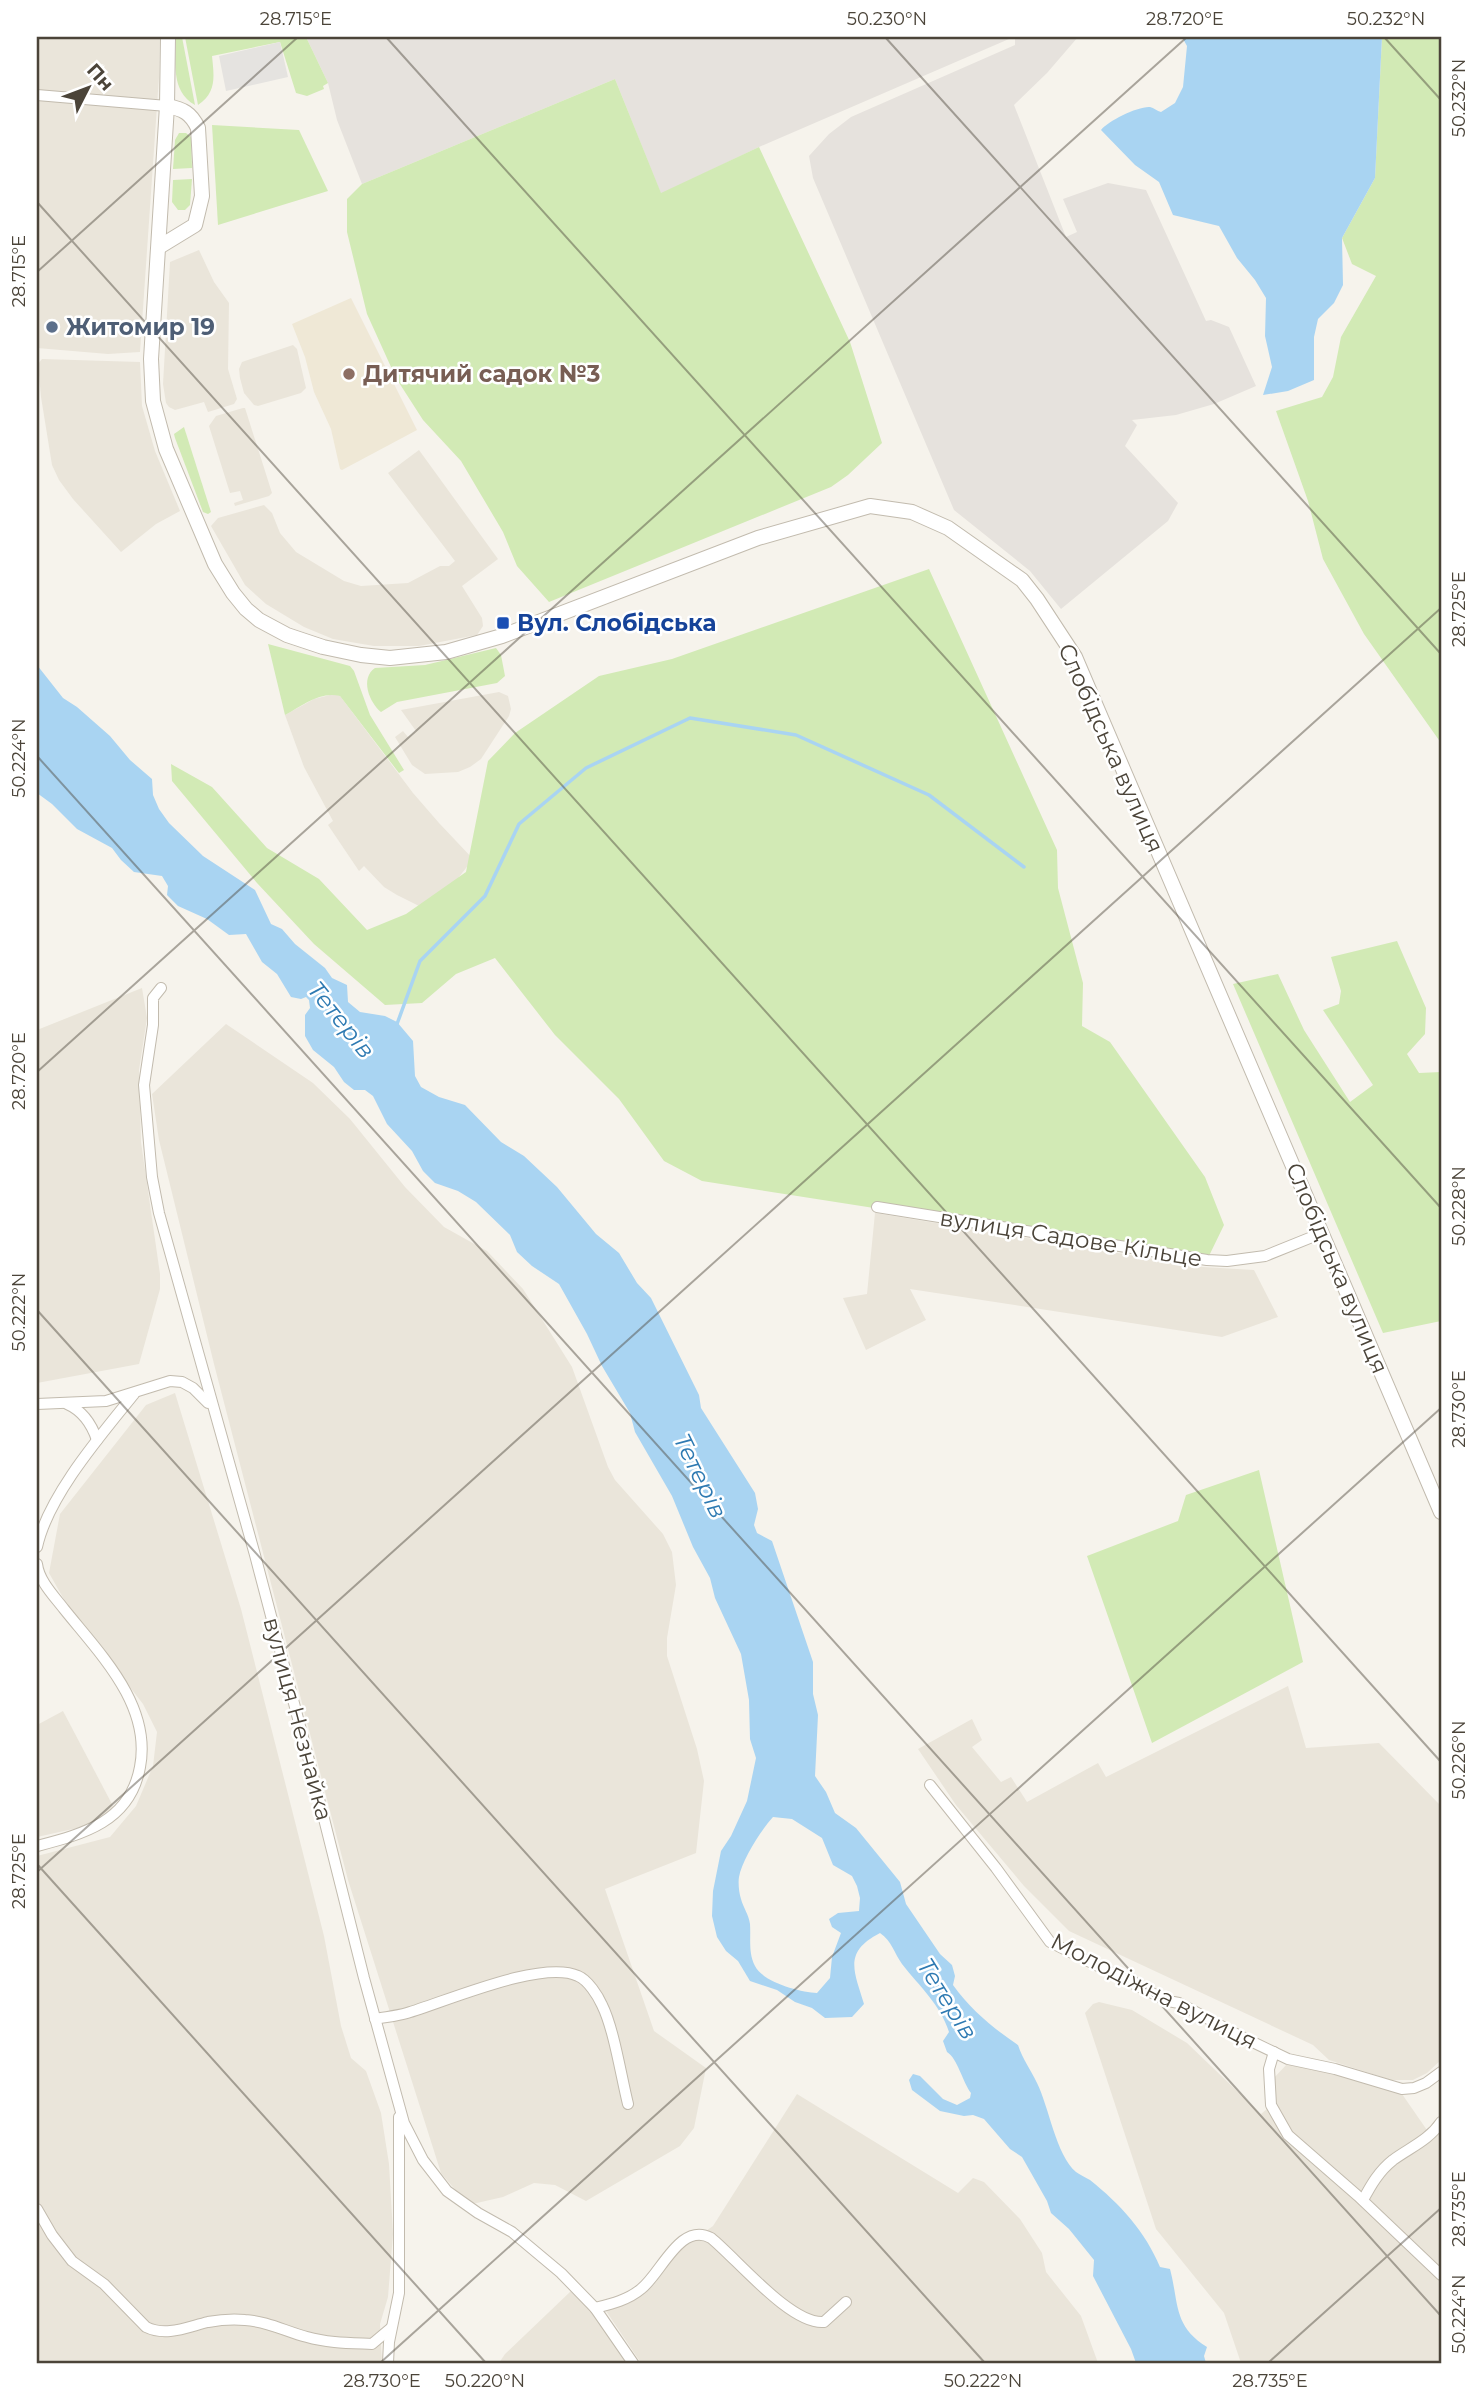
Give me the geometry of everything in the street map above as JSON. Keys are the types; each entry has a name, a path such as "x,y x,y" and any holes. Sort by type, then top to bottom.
{"street":[{"name":"Слобідська вулиця","path":"168,37 167,106 151,359 153,401 166,449 215,564 246,610 287,635 323,647 362,656 422,656 480,643 758,538 870,506 912,512 948,528 1022,580 1037,598 1075,657 1441,1512"},
{"path":"37,95 167,106 185,111 194,119 198,128 202,196 195,225 159,247"},
{"name":"вулиця Незнайка","path":"162,988 153,998 153,1026 144,1085 152,1177 166,1243 251,1543 404,2123 423,2160 447,2191 527,2244 561,2273 594,2308 632,2363"},
{"name":"вулиця Садове Кільце","path":"877,1207 1207,1260 1227,1261 1265,1256 1322,1233"},
{"path":"37,1404 106,1401 170,1381 182,1382 202,1395 212,1409"},
{"path":"37,1547 40,1530 52,1506 97,1440 134,1394"},
{"path":"65,1403 85,1418 97,1440"},
{"path":"37,1571 118,1677 131,1702 143,1752 139,1776 130,1794 105,1823 83,1833 37,1846"},
{"name":"Молодіжна вулиця","path":"930,1785 1050,1942 1168,2001 1180,2003 1289,2059 1335,2069 1402,2089 1426,2083 1441,2072"},
{"path":"375,2019 404,2014 526,1976 553,1972 579,1976 595,1992 606,2014 628,2104"},
{"path":"1274,2052 1269,2069 1271,2105 1288,2135 1363,2200 1441,2275"},
{"path":"388,2363 388,2342 399,2293 399,2104"},
{"path":"1363,2200 1375,2178 1393,2160 1434,2133 1441,2122"},
{"path":"37,2209 72,2261 104,2284 146,2327 154,2331 163,2333 211,2321 244,2319 318,2339 372,2344 391,2328"},
{"path":"594,2308 624,2299 640,2290 654,2277 677,2245 690,2236 701,2234 711,2238 779,2300 807,2320 824,2322 846,2302"}],"shaded area":[{"path":"37,37 160,37 140,352 108,354 37,348"},
{"path":"306,37 1009,39 759,147 661,194 615,79 362,184 337,120 328,83"},
{"path":"1015,37 1078,37 1014,105 1066,237 1077,232 1063,199 1108,183 1146,190 1206,321 1211,320 1229,327 1256,386 1214,404 1176,415 1132,420 1137,425 1125,446 1178,503 1168,521 1061,609 1030,571 954,510 813,178 809,156 829,134 851,117 1015,45"},
{"path":"280,42 288,77 226,91 219,56"},
{"path":"199,250 214,282 229,303 228,369 237,399 234,404 208,412 204,402 175,410 169,407 163,384 170,262"},
{"name":"Дитячий садок №3","path":"351,298 417,430 342,470 331,429 314,392 305,357 292,324"},
{"path":"293,345 297,349 306,388 301,393 254,405 244,393 239,369 242,362"},
{"path":"42,359 140,362 142,406 155,451 180,511 156,524 121,552 73,499 52,465 41,397 38,364"},
{"path":"243,408 272,493 235,506 234,503 243,500 240,491 230,493 209,426 216,416"},
{"path":"419,450 498,559 462,586 482,618 483,626 477,635 419,646 374,646 333,639 304,627 266,604 245,585 211,526 218,518 264,505 272,513 280,533 296,552 344,581 361,586 408,583 455,561 388,473"},
{"path":"499,692 508,696 511,709 481,759 458,772 425,774 412,765 395,737 403,731 408,737 416,731 401,710"},
{"path":"334,694 340,696 413,793 473,859 434,909 427,910 397,895 384,887 364,866 359,871 328,825 333,821 304,767 285,715 314,699"},
{"path":"142,988 147,1018 139,1070 141,1142 160,1289 139,1364 37,1383 37,1030"},
{"path":"226,1024 313,1083 350,1119 405,1187 444,1227 487,1251 523,1289 572,1367 615,1480 663,1534 672,1552 676,1585 667,1638 667,1656 697,1749 704,1781 696,1853 605,1889 654,2031 706,2068 694,2128 680,2146 586,2201 555,2185 534,2183 503,2197 468,2205 441,2173 348,1880 214,1364 159,1140 152,1094"},
{"path":"875,1213 1203,1267 1254,1270 1278,1317 1222,1337 910,1289 926,1320 866,1350 843,1298 867,1294"},
{"path":"175,1393 241,1609 324,1936 341,2026 351,2058 366,2071 381,2113 389,2164 393,2234 388,2297 380,2324 382,2363 37,2363 37,1856 110,1837 136,1806 153,1766 157,1732 143,1704 70,1610 49,1573 60,1514 146,1405"},
{"path":"1288,1686 1306,1748 1379,1743 1441,1806 1441,2060 1427,2073 1413,2080 1391,2080 1329,2060 1313,2045 1069,1931 1024,1886 956,1805 918,1749 972,1719 982,1740 972,1747 1001,1782 1011,1777 1027,1802 1098,1763 1106,1777"},
{"path":"63,1711 113,1806 103,1817 82,1827 37,1837 37,1725"},
{"path":"1099,2002 1132,2010 1187,2043 1261,2114 1274,2103 1272,2080 1288,2063 1320,2068 1402,2094 1429,2133 1441,2126 1441,2363 1241,2363 1224,2313 1156,2229 1085,2013 1093,2004"},
{"path":"797,2094 958,2193 973,2178 984,2182 1020,2219 1042,2253 1046,2272 1081,2316 1098,2363 641,2363 606,2311 642,2292 680,2249 713,2226"},
{"path":"571,2291 589,2309 627,2363 499,2363 505,2354"}],"green space":[{"path":"176,37 182,37 195,105 181,92 178,84 175,65"},
{"path":"185,37 306,37 328,83 323,86 324,89 307,96 296,93 280,42 212,56 211,89 198,105"},
{"path":"1382,37 1441,37 1441,743 1364,634 1323,559 1308,501 1276,411 1322,397 1333,377 1341,337 1376,276 1352,264 1342,238 1375,178"},
{"path":"615,79 661,193 759,147 850,342 882,443 831,487 549,602 517,566 503,532 461,461 423,420 396,378 367,314 347,232 347,199 362,184"},
{"path":"212,125 299,130 328,191 218,225"},
{"path":"179,133 186,133 191,137 192,168 173,169 175,140"},
{"path":"192,179 190,205 185,210 178,210 172,202 173,180"},
{"path":"184,427 211,512 208,514 203,512 175,438 174,434"},
{"path":"929,569 1057,850 1058,888 1083,983 1082,1026 1110,1042 1205,1177 1224,1225 1207,1260 702,1181 664,1161 619,1099 555,1035 495,958 456,974 422,1003 385,1005 314,944 257,883 172,781 171,764 212,787 267,848 319,879 367,930 406,914 466,872 488,761 515,733 599,676 672,659"},
{"path":"268,644 350,666 370,715 404,770 399,773 340,696 318,697 285,715"},
{"path":"496,648 501,655 505,676 497,683 397,702 381,712 370,696 368,678 375,668 425,665"},
{"path":"1397,941 1426,1008 1425,1034 1407,1054 1419,1073 1441,1072 1441,1321 1383,1333 1233,984 1278,974 1304,1030 1350,1102 1373,1085 1323,1010 1339,1004 1341,991 1331,957"},
{"path":"1259,1470 1303,1662 1152,1743 1087,1556 1178,1521 1186,1495"}],"water":[{"path":"1182,37 1382,37 1375,178 1342,238 1343,285 1334,303 1318,319 1314,337 1314,380 1288,391 1263,395 1272,367 1265,336 1266,298 1237,258 1219,226 1173,215 1159,182 1135,165 1101,130 1131,111 1150,107 1161,112 1175,103 1183,87 1187,46"},
{"name":"Тетерів","path":"37,665 63,698 110,736 130,760 152,779 153,795 169,823 203,856 255,890 271,924 282,929 295,944 325,968 332,978 347,985 348,1002 360,1012 385,1016 397,1022 413,1041 415,1076 421,1087 439,1097 465,1105 501,1142 524,1156 557,1187 596,1234 619,1253 637,1283 651,1298 699,1395 701,1408 755,1493 758,1509 754,1525 757,1533 772,1541 813,1662 813,1694 818,1715 815,1776 835,1813 856,1828 900,1882 906,1904 940,1954 952,1965 955,1976 953,1985 983,2018 1018,2045 1035,2078 1058,2143 1069,2164 1121,2209 1139,2230 1160,2267 1170,2269 1179,2313 1188,2331 1207,2347 1204,2356 1206,2363 1136,2363 1093,2276 1094,2260 1069,2229 1051,2213 1022,2157 1010,2149 984,2119 940,2111 912,2090 909,2080 913,2074 920,2076 943,2099 957,2105 970,2098 971,2093 947,2052 943,2041 949,2032 945,2022 884,1936 880,1933 868,1940 856,1955 855,1972 864,2004 852,2017 825,2018 777,1990 750,1981 738,1961 726,1951 717,1937 712,1916 713,1891 721,1851 747,1801 756,1758 750,1739 749,1700 741,1654 672,1496 635,1432 630,1413 559,1284 517,1252 510,1235 476,1202 458,1191 435,1183 423,1171 412,1151 387,1124 373,1096 365,1090 354,1090 344,1082 334,1067 313,1050 305,1036 305,1015 310,1008 309,1000 306,997 291,997 277,974 262,962 246,934 229,935 207,919 178,906 167,895 168,886 162,876 134,872 112,848 77,829 37,793","holes":["773,1817 792,1819 822,1838 833,1865 852,1876 860,1898 859,1911 838,1913 829,1919 832,1927 841,1933 832,1957 830,1978 817,1993 774,1982 755,1966 751,1956 749,1921 739,1891 741,1870 763,1829"]}],"waterway":[{"path":"397,1024 420,961 485,896 519,824 586,768 690,718 796,735 929,795 1024,867"}],"place":[{"name":"Житомир 19","path":"52,327"},
{"name":"Дитячий садок №3","path":"349,374"},
{"name":"Вул. Слобідська","path":"503,623"}]}
